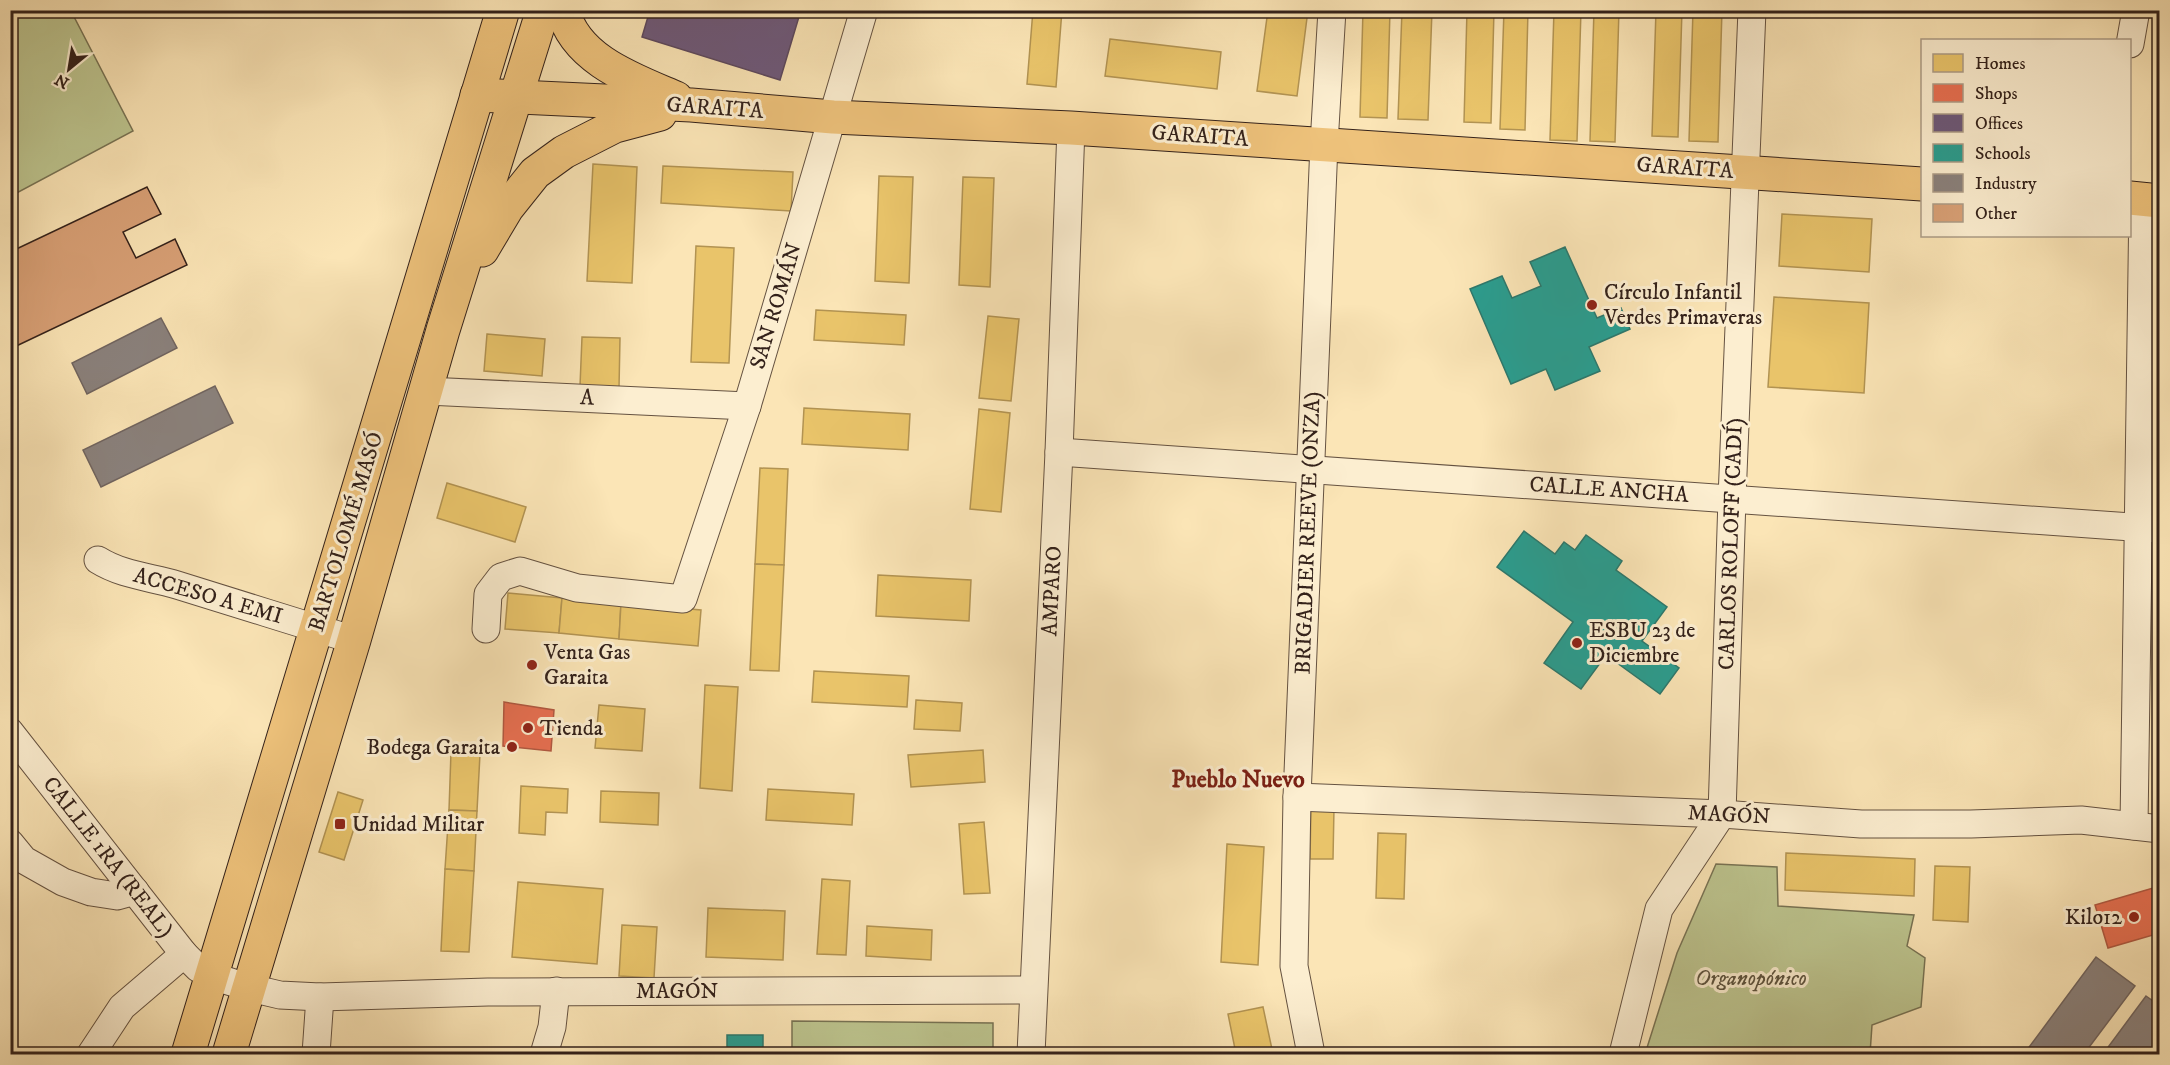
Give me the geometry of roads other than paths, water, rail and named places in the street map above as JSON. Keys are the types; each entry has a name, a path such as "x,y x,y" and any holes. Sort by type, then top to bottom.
{"main road":[{"name":"BARTOLOMÉ MASÓ","path":"188,1054 503,10"},
{"name":"BARTOLOMÉ MASÓ","path":"229,1054 354,640 443,330 543,10"},
{"path":"562,10 565,20 587,52 631,78 691,105"},
{"name":"GARAITA","path":"477,95 516,99 691,105 833,117 1071,128 1921,184"},
{"path":"443,330 461,287 507,207 535,173 564,152 615,126 691,105"}],"street":[{"name":"SAN ROMÁN","path":"486,629 488,594 501,577 520,571 577,588 683,599 747,406 864,10"},
{"name":"BRIGADIER REEVE (ONZA)","path":"1311,1054 1294,966 1297,797 1324,144 1332,10"},
{"name":"CARLOS ROLOFF (CADÍ)","path":"1722,814 1752,10"},
{"path":"2131,39 2136,10"},
{"name":"AMPARO","path":"1031,1054 1059,452 1071,128"},
{"path":"2144,199 2149,528 2147,828"},
{"name":"A","path":"427,391 747,406"},
{"name":"CALLE ANCHA","path":"1059,452 2149,528"},
{"name":"ACCESO A EMI","path":"98,560 128,573 354,640"},
{"name":"CALLE 1RA (REAL)","path":"10,732 184,954 198,968 212,976 250,988"},
{"name":"MAGÓN","path":"1297,797 1722,814 1861,824 1971,824 2080,820 2147,828"},
{"path":"1623,1054 1659,909 1722,814"},
{"path":"10,843 24,860 63,882 117,896 135,891"},
{"path":"91,1054 122,1007 184,954"},
{"name":"MAGÓN","path":"250,988 280,995 320,997 556,992 1033,990"},
{"path":"544,1054 552,1027 556,992"},
{"path":"316,1054 320,997"}],"place":[{"name":"Círculo Infantil Verdes Primaveras","path":"1592,305"},
{"name":"ESBU 23 de Diciembre","path":"1577,643"},
{"name":"Venta Gas Garaita","path":"532,665"},
{"name":"Tienda","path":"528,728"},
{"name":"Bodega Garaita","path":"512,747"},
{"name":"Unidad Militar","path":"340,824"},
{"name":"Kilo12","path":"2134,917"}],"district":[{"name":"Pueblo Nuevo","path":"1238,780"}],"park label":[{"name":"Organopónico","path":"1751,978"}]}
